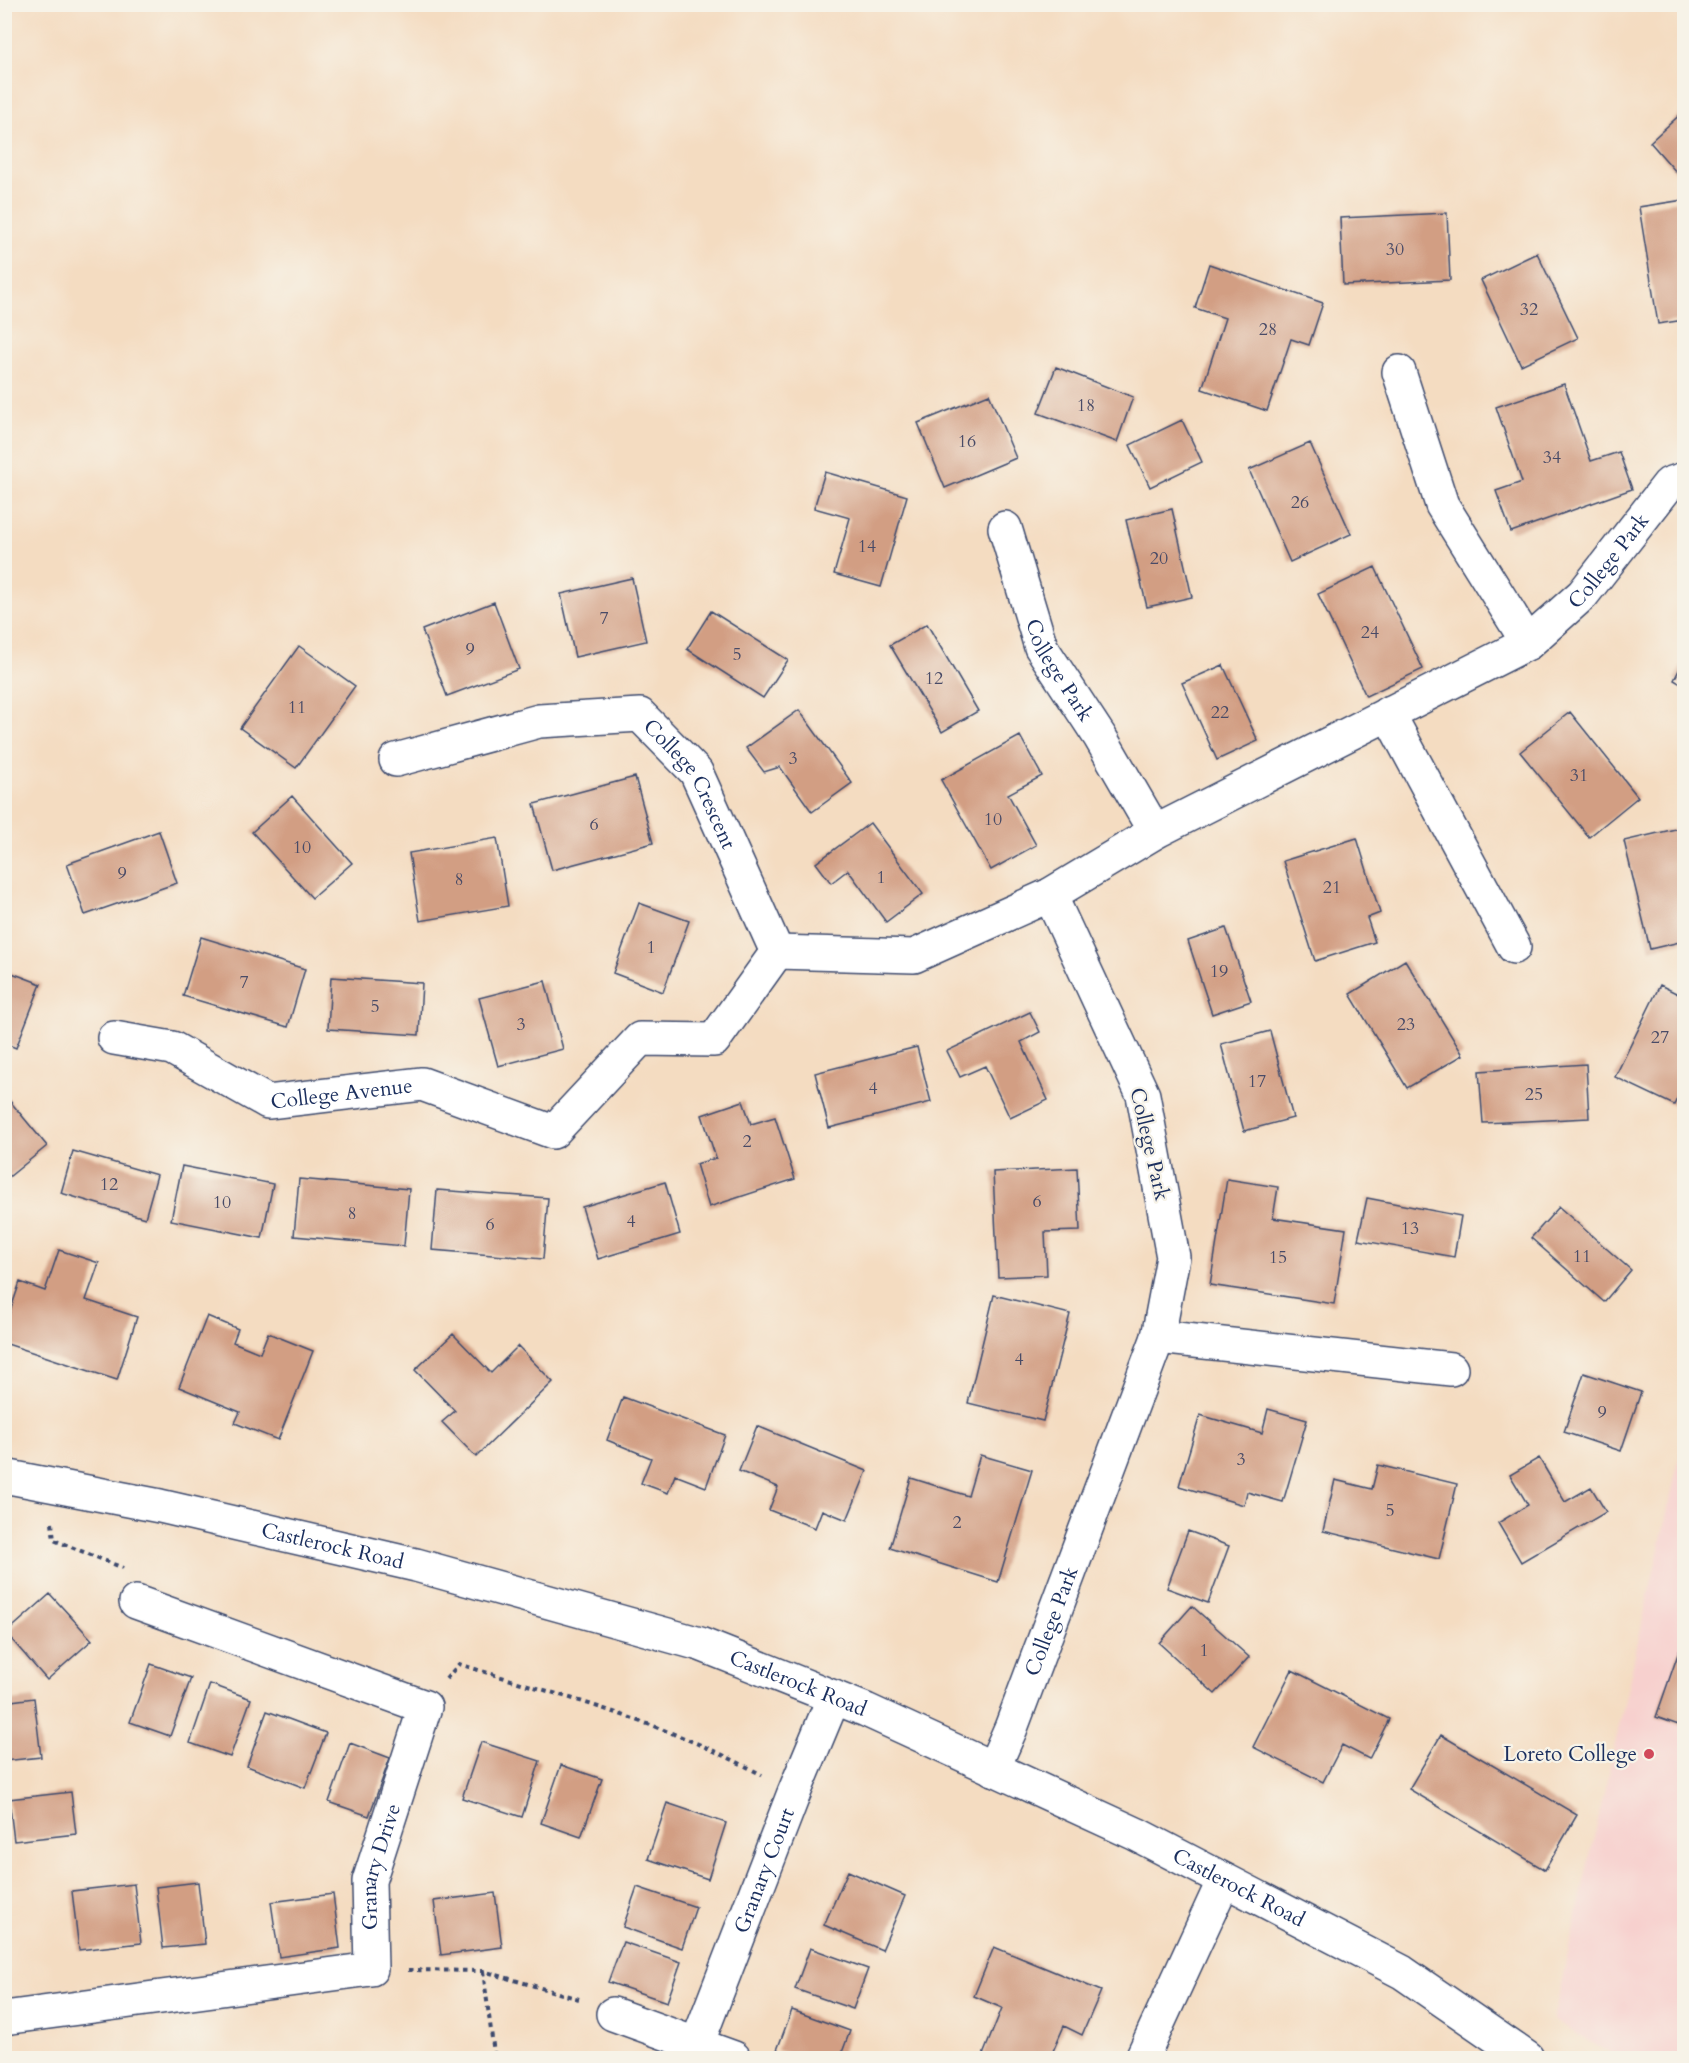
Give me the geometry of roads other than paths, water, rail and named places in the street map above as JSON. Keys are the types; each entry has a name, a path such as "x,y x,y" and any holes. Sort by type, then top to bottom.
{"street":[{"path":"1399,372 1442,505 1528,643"},
{"name":"College Park","path":"777,952 914,956 1050,895 1155,832 1528,643 1583,594 1669,484 1684,479"},
{"name":"College Park","path":"1005,528 1041,647 1100,737 1155,832"},
{"path":"1388,714 1514,947"},
{"name":"College Crescent","path":"396,760 539,721 640,715 696,772 777,952"},
{"name":"College Park","path":"993,1769 1011,1728 1158,1337 1173,1257 1143,1095 1050,895"},
{"name":"College Avenue","path":"114,1038 172,1048 268,1102 422,1084 554,1132 640,1039 714,1040 777,952"},
{"path":"1158,1337 1451,1369"},
{"name":"Castlerock Road","path":"4,1476 160,1506 416,1565 700,1644 834,1697 1136,1834 1402,1972 1527,2058"},
{"name":"Granary Drive","path":"4,2018 371,1969 369,1881 425,1707 136,1602"},
{"name":"Granary Court","path":"697,2044 794,1793 834,1697"},
{"path":"1142,2058 1224,1880"},
{"path":"613,2014 734,2058"}],"place":[{"name":"Loreto College","path":"1649,1754"}]}
